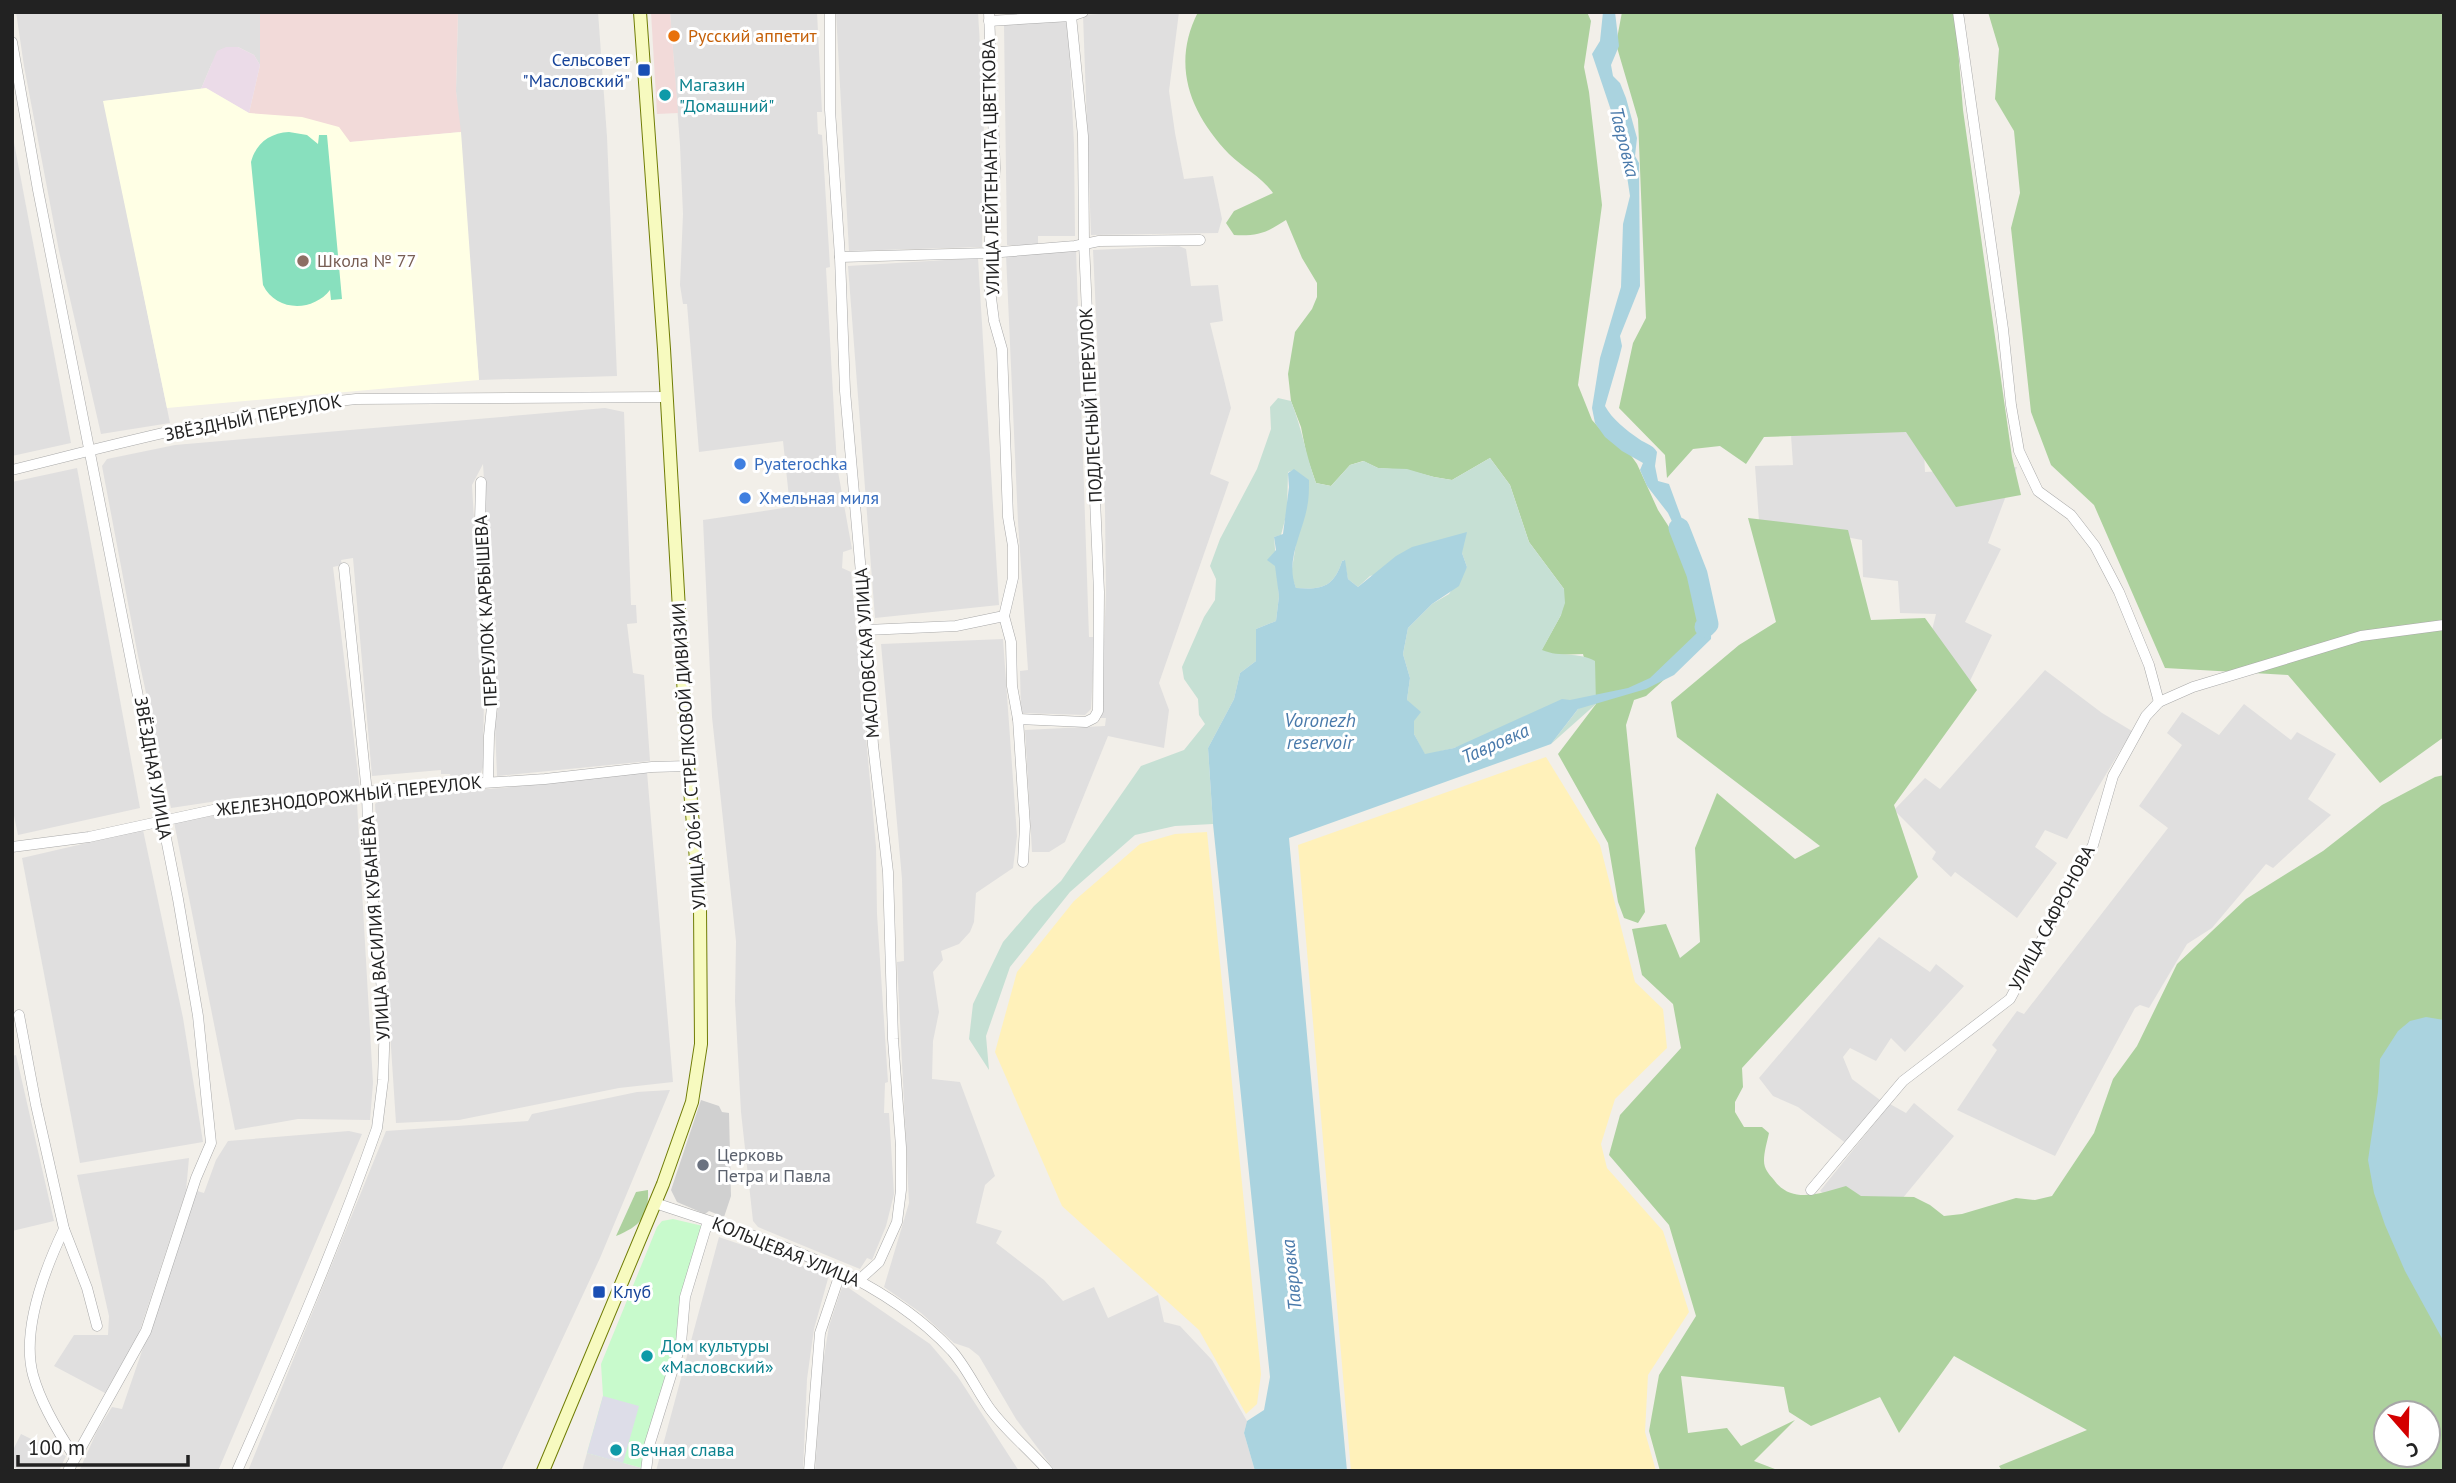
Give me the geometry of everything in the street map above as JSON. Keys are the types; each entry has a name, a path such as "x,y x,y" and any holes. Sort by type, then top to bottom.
{"main road":[{"name":"УЛИЦА 206-Й СТРЕЛКОВОЙ ДИВИЗИИ","path":"543,1471 655,1203 692,1102 701,1044 700,907 688,766 640,12"}],"street":[{"name":"МАСЛОВСКАЯ УЛИЦА","path":"830,12 830,110 840,257 845,391 873,745 888,872 901,1190 897,1222 879,1262 858,1280"},
{"path":"989,17 1071,16 1083,12"},
{"path":"1958,12 2019,451 2038,491 2071,515 2095,546 2119,592 2149,665 2159,702 2193,687 2361,636 2444,625"},
{"name":"ПОДЛЕСНЫЙ ПЕРЕУЛОК","path":"1018,719 1086,722 1094,718 1097,711 1099,592 1083,243 1083,136 1071,16"},
{"name":"УЛИЦА ЛЕЙТЕНАНТА ЦВЕТКОВА","path":"989,17 995,169 989,253 994,321 1002,349 1008,517 1013,546 1013,578 1004,616 1011,642 1012,686 1018,719 1025,826 1023,862"},
{"name":"ЗВЁЗДНАЯ УЛИЦА","path":"12,42 38,190 138,685 198,1016 211,1143 196,1178 146,1331 68,1471"},
{"path":"840,257 989,253 1075,246 1099,241 1200,240"},
{"name":"ЗВЁЗДНЫЙ ПЕРЕУЛОК","path":"12,470 91,450 314,403 356,399 666,397"},
{"name":"ПЕРЕУЛОК КАРБЫШЕВА","path":"481,482 481,536 493,697 488,782"},
{"name":"УЛИЦА ВАСИЛИЯ КУБАНЁВА","path":"237,1471 296,1339 377,1128 383,1080 385,1019 369,863 368,793 344,568"},
{"path":"866,630 956,626 1004,616"},
{"name":"УЛИЦА САФРОНОВА","path":"1811,1190 1903,1081 2010,999 2092,845 2113,776 2146,716 2159,702"},
{"name":"ЖЕЛЕЗНОДОРОЖНЫЙ ПЕРЕУЛОК","path":"12,847 89,837 213,810 391,789 688,766"},
{"path":"19,1015 64,1229 87,1288 97,1326"},
{"name":"КОЛЬЦЕВАЯ УЛИЦА","path":"655,1203 841,1271 882,1293 910,1313 953,1352 990,1410 1048,1471"},
{"path":"646,1471 649,1446 681,1343 685,1297 708,1221"},
{"path":"64,1229 41,1284 33,1324 31,1353 32,1373 40,1394 74,1456"},
{"path":"809,1471 820,1333 841,1271"}],"shaded area":[{"path":"16,12 260,12 260,65 254,55 238,47 212,63 201,89 104,101 170,423 101,434 59,251"},
{"path":"260,12 458,12 456,91 461,132 350,142 249,113 260,65"},
{"path":"458,12 598,12 607,137 617,376 479,380 456,91"},
{"path":"651,12 670,12 678,113 657,114"},
{"path":"670,12 817,12 822,112 817,112 818,134 822,135 830,267 826,268 837,466 852,549 843,552 842,568 851,572 876,847 877,914 888,1082 885,1083 884,1113 889,1113 894,1194 886,1226 872,1260 867,1258 860,1269 758,1227 753,1221 741,1112 735,1001 736,941 712,717 703,520 790,507 783,441 699,452 687,304 683,304 680,285 683,214"},
{"path":"836,12 978,12 984,114 982,247 849,251"},
{"path":"1179,12 1169,91 1175,133 1184,179 1213,176 1222,219 1218,233 1091,235 1083,15"},
{"path":"1068,21 1075,236 1038,236 1038,245 1007,245 1004,25"},
{"path":"226,47 238,47 254,55 260,65 249,113 206,88 201,89 217,51"},
{"name":"Школа № 77","path":"206,88 249,113 302,117 339,127 350,142 461,132 479,380 167,408 103,101"},
{"path":"12,132 71,443 12,456"},
{"path":"1179,246 1186,249 1191,286 1218,285 1223,321 1210,323 1231,408 1210,474 1229,482 1159,683 1169,710 1164,748 1108,736 1065,842 1049,852 1032,852 1025,730 1105,726 1106,718 1101,718 1106,593 1105,509 1093,250"},
{"path":"1076,249 1089,637 1095,637 1091,709 1085,715 1021,713 1020,671 1028,670 1018,522 1006,255"},
{"path":"978,258 999,605 875,618 848,266"},
{"path":"1278,398 1291,401 1316,483 1331,486 1350,465 1364,461 1378,468 1407,469 1452,480 1490,458 1510,485 1529,542 1564,589 1565,603 1561,615 1542,650 1582,656 1595,661 1596,704 1551,744 1582,704 1454,748 1425,755 1414,734 1414,721 1407,700 1410,678 1403,654 1408,628 1432,604 1449,594 1467,567 1462,553 1370,576 1358,587 1348,579 1344,560 1326,585 1296,588 1291,575 1296,544 1294,470 1288,472 1287,512 1281,535 1274,537 1279,596 1276,621 1256,629 1256,661 1240,673 1234,699 1208,748 1213,824 1175,826 1135,835 1070,892 1010,967 986,1036 989,1070 969,1039 973,1004 1003,942 1034,906 1061,881 1141,766 1184,750 1205,724 1199,715 1198,699 1184,679 1182,667 1204,617 1215,600 1216,579 1210,566 1220,539 1257,469 1271,429 1270,407"},
{"path":"605,408 624,412 631,605 636,605 637,623 627,624 633,673 644,675 650,761 497,776 495,726 498,707 483,464 472,485 484,693 483,767 480,775 451,778 450,774 441,774 441,770 372,776 353,558 341,560 342,565 333,567 360,790 244,797 171,808 138,656 102,466 107,459 175,445"},
{"path":"1923,429 1925,472 2017,467 1988,543 2001,549 1965,622 1992,635 1968,685 1924,663 1936,614 1900,613 1898,581 1863,577 1862,540 1759,521 1755,466 1793,465 1791,435"},
{"path":"77,468 140,808 18,835 12,806 12,482"},
{"path":"1003,639 1017,836 1013,868 976,893 974,922 970,932 959,944 941,951 943,960 933,972 939,1012 933,1041 932,1079 960,1082 995,1176 985,1185 976,1223 1002,1231 996,1243 1044,1280 1063,1301 1094,1287 1108,1318 1158,1295 1164,1322 1180,1326 1212,1360 1247,1421 1244,1433 1255,1471 1055,1471 1016,1419 979,1356 969,1348 954,1343 921,1313 884,1287 909,1203 897,962 904,961 902,879 881,644"},
{"path":"2045,670 2102,713 2132,731 2067,839 2045,830 2035,847 2057,863 2017,918 1955,872 1951,877 1932,859 1936,852 1894,810 1925,778 1940,789"},
{"path":"2244,704 2291,740 2297,732 2336,754 2308,799 2331,815 2273,868 2266,864 2212,928 2187,944 2149,1008 2140,1005 2135,1008 2055,1156 1957,1110 1997,1050 1992,1045 2017,1011 2024,1014 2168,828 2139,806 2182,745 2167,733 2182,712 2219,735"},
{"path":"647,772 673,1082 619,1088 459,1120 396,1123 375,804 383,797 501,788"},
{"path":"357,803 373,1083 370,1120 298,1119 235,1130 174,822 233,812"},
{"path":"143,830 183,1018 203,1142 80,1163 22,858"},
{"path":"1879,937 1930,972 1936,964 1964,986 1905,1052 1891,1038 1876,1061 1850,1048 1843,1057 1852,1079 1880,1100 1847,1144 1798,1107 1773,1096 1759,1078"},
{"path":"16,1055 54,1221 12,1231 12,1056"},
{"path":"670,1090 600,1258 501,1471 248,1471 386,1131 528,1121 532,1114 637,1092"},
{"path":"701,1100 719,1106 722,1112 729,1113 731,1196 724,1217 709,1211 705,1214 677,1202 671,1190"},
{"path":"1914,1103 1954,1136 1878,1228 1820,1191 1890,1104 1906,1113"},
{"path":"349,1131 362,1134 218,1471 79,1471 97,1431 112,1407 122,1409 197,1191 204,1193 216,1160 228,1141"},
{"path":"189,1158 186,1191 138,1336 105,1393 54,1366 74,1335 108,1335 109,1316 77,1175"},
{"path":"719,1237 829,1275 814,1329 807,1379 803,1471 656,1471"},
{"path":"843,1284 930,1344 958,1377 1019,1471 815,1471 822,1369 829,1326"},
{"path":"603,1396 639,1406 623,1463 587,1453"},
{"path":"21,1434 66,1456 59,1471 22,1471 12,1466 12,1452"},
{"path":"587,1453 642,1468 642,1471 582,1471"}],"green space":[{"path":"1198,12 1587,12 1591,21 1584,67 1602,205 1578,385 1592,420 1630,454 1637,464 1658,510 1687,555 1703,605 1698,632 1677,668 1646,696 1634,700 1626,725 1645,912 1638,923 1624,918 1618,902 1608,843 1558,754 1596,704 1583,654 1554,655 1541,651 1561,615 1564,589 1529,542 1510,485 1490,458 1452,480 1407,470 1378,468 1363,461 1350,465 1331,486 1316,483 1291,401 1288,374 1295,332 1312,309 1317,297 1317,283 1302,258 1286,220 1267,231 1249,235 1234,235 1226,223 1234,211 1273,193 1229,154 1215,138 1195,105 1189,88 1186,51"},
{"path":"1622,12 1955,12 1963,110 2012,457 2021,495 1956,507 1906,432 1764,437 1746,464 1720,446 1693,449 1667,478 1665,455 1619,408 1633,343 1646,318 1638,119 1616,44"},
{"path":"1988,12 2444,12 2444,737 2380,783 2288,675 2165,668 2094,505 2051,465 2031,412 2011,228 2020,193 2014,131 1995,99 1999,49"},
{"path":"289,132 307,135 318,144 319,135 327,135 342,299 331,300 330,290 314,302 295,306 277,300 263,285 251,162 256,149 265,140 276,134"},
{"path":"1748,518 1848,530 1871,620 1925,618 1977,690 1894,805 1918,877 1742,1068 1743,1087 1735,1102 1735,1112 1744,1127 1762,1127 1769,1133 1764,1158 1766,1169 1781,1188 1798,1195 1817,1194 1846,1186 1861,1196 1914,1197 1944,1216 1962,1214 2016,1198 2035,1200 2052,1196 2094,1133 2113,1079 2137,1046 2177,964 2246,899 2323,851 2382,805 2435,777 2444,775 2444,1471 2002,1471 1999,1466 2087,1430 1954,1356 1899,1433 1880,1397 1811,1426 1789,1412 1784,1387 1681,1376 1688,1433 1727,1428 1741,1446 1795,1420 1754,1461 1780,1471 1660,1471 1649,1431 1659,1375 1696,1316 1669,1225 1609,1155 1620,1115 1681,1048 1673,1004 1642,975 1632,929 1666,924 1680,958 1700,942 1695,848 1717,793 1795,859 1820,846 1677,737 1671,702 1739,645 1776,622"},
{"path":"648,1190 645,1214 637,1224 616,1236 636,1192"},
{"path":"673,1219 703,1226 677,1340 642,1468 587,1453 603,1396 601,1364 657,1227 662,1221"}],"sand":[{"path":"1546,757 1600,845 1635,982 1663,1009 1667,1048 1615,1099 1601,1144 1607,1168 1663,1231 1689,1312 1648,1375 1645,1432 1656,1471 1351,1471 1298,845"},
{"path":"1207,832 1261,1374 1257,1404 1246,1414 1199,1330 1062,1206 995,1052 1017,972 1074,901 1140,844 1175,834"}],"water":[{"name":"Voronezh reservoir","path":"1603,12 1615,12 1619,46 1611,65 1613,76 1620,83 1626,98 1637,138 1635,156 1639,163 1640,286 1620,336 1622,346 1605,406 1620,424 1657,452 1655,466 1658,481 1669,484 1707,587 1712,608 1711,639 1674,675 1646,689 1578,709 1551,744 1289,838 1347,1471 1255,1471 1244,1433 1247,1421 1264,1410 1270,1377 1213,824 1208,748 1234,699 1240,673 1256,661 1256,629 1276,621 1279,596 1275,566 1267,560 1276,550 1274,537 1283,534 1289,487 1288,473 1294,469 1309,480 1307,508 1293,558 1296,588 1326,585 1345,560 1348,579 1358,587 1396,556 1412,547 1467,532 1462,553 1467,567 1459,586 1432,604 1408,628 1403,654 1410,678 1407,700 1421,712 1414,721 1414,734 1425,754 1454,748 1562,699 1570,700 1628,688 1650,678 1698,632 1705,605 1697,574 1668,513 1647,486 1640,470 1643,463 1605,437 1595,423 1592,408 1600,358 1621,287 1623,224 1630,196 1622,143 1592,54 1600,41"},
{"path":"2426,1017 2444,1020 2444,1342 2405,1271 2385,1225 2374,1193 2368,1160 2380,1059 2398,1031 2410,1021"}],"waterway":[{"name":"Тавровка","path":"1679,528 1697,574 1708,624 1705,627"}],"place":[{"name":"Русский аппетит","path":"674,36"},
{"name":"Сельсовет \"Масловский\"","path":"644,70"},
{"name":"Магазин \"Домашний\"","path":"665,95"},
{"name":"Школа № 77","path":"303,261"},
{"name":"Pyaterochka","path":"740,464"},
{"name":"Хмельная миля","path":"745,498"},
{"name":"Церковь Петра и Павла","path":"703,1165"},
{"name":"Клуб","path":"599,1292"},
{"name":"Дом культуры «Масловский»","path":"647,1356"},
{"name":"Вечная слава","path":"616,1450"}]}
